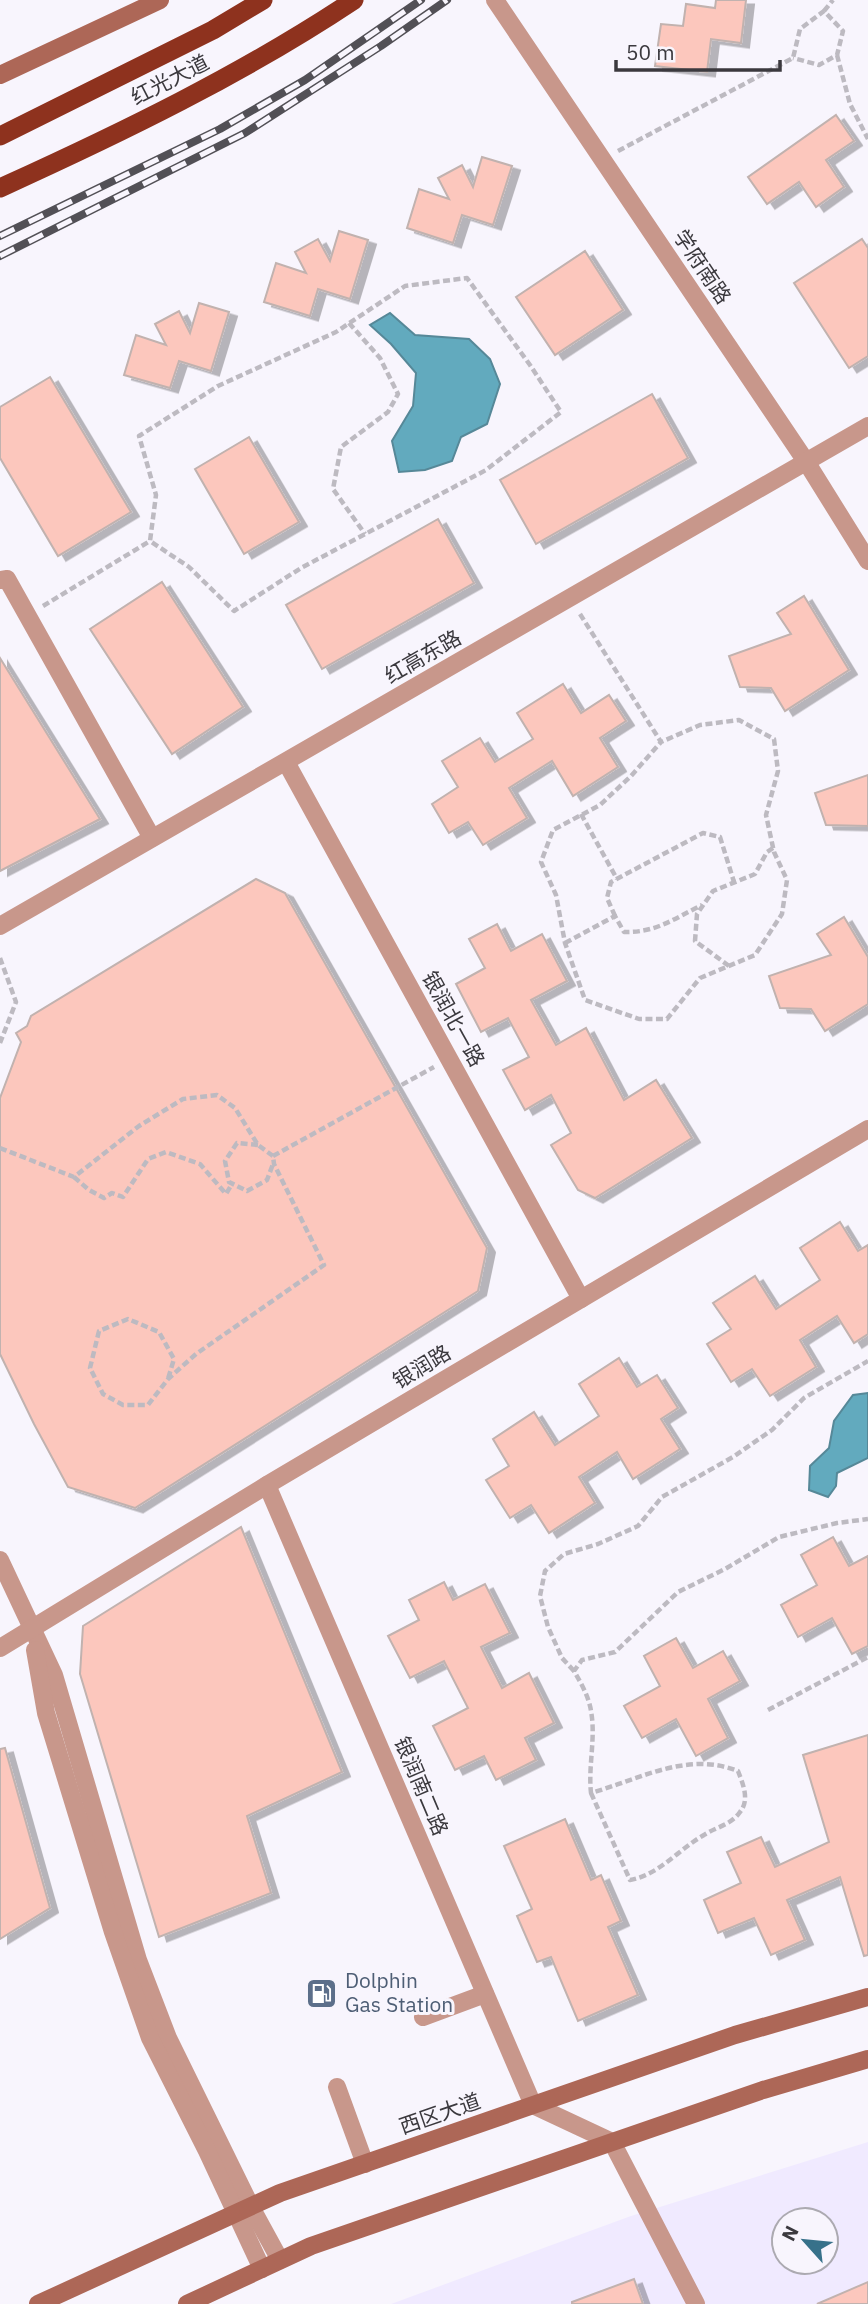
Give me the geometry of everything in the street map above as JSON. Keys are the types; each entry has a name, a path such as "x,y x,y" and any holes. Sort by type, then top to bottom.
{"highway":[{"name":"红光大道","path":"0,136 213,30 263,0"},
{"name":"红光大道","path":"0,188 84,150 266,55 355,0"}],"main road":[{"path":"0,75 160,0"},
{"name":"西区大道","path":"37,2304 280,2193 735,2035 868,1997"},
{"path":"187,2304 311,2246 762,2090 868,2059"}],"street":[{"name":"学府南路","path":"495,0 807,463 868,561"},
{"name":"红高东路","path":"0,926 868,426"},
{"path":"0,580 7,579 152,838"},
{"name":"银润北一路","path":"286,762 581,1299"},
{"name":"银润路","path":"0,1648 267,1485 868,1129"},
{"name":"银润南二路","path":"267,1485 533,2105"},
{"path":"0,1560 54,1675 138,1960 168,2038 243,2210 262,2269"},
{"path":"423,2017 485,1993"},
{"path":"337,2087 365,2164"},
{"path":"533,2105 612,2142 696,2304"},
{"path":"243,2210 280,2260"}],"path":[{"path":"793,58 800,29 824,11 833,0"},
{"path":"824,11 843,31 838,55 850,103 868,139"},
{"path":"602,160 793,58 819,65 838,55"},
{"path":"467,278 561,412 486,470 301,568 234,611 189,567 150,541 156,495 139,436 218,386 336,332 405,286 467,278"},
{"path":"349,323 380,358 398,394 388,412 341,447 333,489 365,534"},
{"path":"27,615 150,541"},
{"path":"570,599 662,742"},
{"path":"739,720 774,739 778,771 766,815 773,848 787,880 782,914 755,955 700,978 667,1019 639,1020 585,1000 565,943 556,895 541,862 553,830 581,814 600,805 662,742 700,725 739,720"},
{"path":"581,814 617,879"},
{"path":"704,904 663,926 642,933 624,932 607,898 611,882 703,833 720,837 734,881"},
{"path":"729,966 695,940 696,914 713,891 755,874 767,852 773,848"},
{"path":"565,943 615,916"},
{"path":"0,958 16,1003 0,1043"},
{"path":"273,1156 449,1059"},
{"path":"74,1177 139,1126 183,1099 217,1095 235,1108 258,1144 273,1156 274,1164 324,1265 197,1354 168,1379 148,1405 123,1405 103,1394 90,1368 99,1331 128,1319 159,1332 174,1359 168,1379"},
{"path":"258,1144 237,1143 225,1161 229,1182 247,1191 267,1180 274,1164"},
{"path":"0,1148 74,1177 104,1198 112,1193 123,1197 148,1159 166,1152 200,1164 226,1194 232,1184"},
{"path":"591,1793 676,1765 720,1764 738,1771 746,1790 742,1811 724,1826 703,1835 672,1859 630,1880 591,1793 591,1709 574,1671 562,1658 548,1628 540,1596 545,1571 564,1554 598,1544 638,1526 662,1497 733,1457 772,1430 804,1398 868,1360"},
{"path":"574,1671 582,1660 615,1653 678,1592 725,1569 779,1537 837,1523 868,1519"},
{"path":"768,1710 868,1657"}],"shaded area":[{"path":"868,2142 868,2304 391,2304 631,2216"}],"water":[{"path":"390,313 415,335 469,339 490,359 500,384 487,424 461,437 452,461 425,470 399,472 392,441 413,406 416,373 370,325"},
{"path":"868,1393 868,1458 837,1473 836,1486 828,1497 809,1490 810,1466 829,1448 834,1421 853,1395"}],"building":[{"path":"716,0 746,0 741,43 711,39 707,72 655,66 661,24 683,26 686,4 715,8"},
{"path":"836,115 854,141 826,160 844,187 816,207 799,182 767,204 748,177"},
{"path":"482,157 512,166 493,225 462,215 453,243 407,228 419,189 449,199 438,178 462,165 473,187"},
{"path":"339,231 368,240 350,299 318,289 310,316 264,302 276,263 306,273 295,252 318,239 330,261"},
{"path":"862,239 868,248 868,356 849,368 794,283"},
{"path":"585,251 623,310 555,355 516,297"},
{"path":"199,303 229,312 211,371 179,361 170,388 124,375 136,335 166,345 155,324 179,311 190,333"},
{"path":"50,377 131,512 58,556 0,458 0,407"},
{"path":"652,394 688,458 536,544 500,480"},
{"path":"249,437 299,522 244,554 195,469"},
{"path":"438,519 474,583 322,669 286,605"},
{"path":"162,582 243,707 172,754 90,629"},
{"path":"804,596 849,670 785,711 771,688 740,687 729,656 791,634 777,613"},
{"path":"0,658 100,819 0,871"},
{"path":"563,684 581,713 609,695 626,721 600,738 618,767 573,796 552,761 509,788 527,818 483,845 468,822 449,833 432,804 458,787 442,761 480,738 495,762 533,739 517,713"},
{"path":"868,775 868,826 826,825 815,793"},
{"path":"256,879 285,893 487,1248 478,1291 135,1508 68,1487 0,1354 0,1098 21,1042 16,1033 27,1026 31,1016"},
{"path":"844,917 868,957 868,1004 825,1031 811,1009 780,1008 769,976 831,955 817,934"},
{"path":"497,924 511,951 542,934 567,981 531,1000 556,1045 586,1028 624,1100 656,1080 692,1138 595,1198 578,1190 551,1145 571,1133 551,1095 525,1110 503,1070 529,1057 508,1018 481,1032 456,984 485,968 469,939"},
{"path":"840,1222 858,1251 868,1245 868,1334 854,1343 837,1316 800,1340 816,1367 770,1396 752,1369 731,1382 707,1344 731,1329 713,1303 755,1276 776,1309 820,1280 800,1248"},
{"path":"619,1358 637,1387 657,1375 678,1408 661,1419 680,1449 633,1479 617,1452 579,1477 595,1503 549,1533 531,1505 510,1518 486,1480 509,1466 493,1439 534,1412 555,1445 599,1416 579,1384"},
{"path":"241,1527 342,1772 247,1816 271,1893 159,1937 80,1674 83,1626"},
{"path":"833,1537 849,1566 868,1556 868,1646 852,1654 832,1618 798,1637 781,1605 817,1585 801,1555"},
{"path":"444,1582 453,1600 485,1584 510,1633 481,1647 502,1688 529,1673 554,1723 525,1738 536,1760 496,1780 484,1756 455,1770 433,1726 468,1708 444,1661 410,1678 388,1636 419,1620 409,1600"},
{"path":"676,1638 693,1668 723,1651 740,1681 708,1699 728,1738 696,1756 676,1719 642,1738 624,1706 660,1686 644,1656"},
{"path":"868,1735 868,1955 864,1956 840,1877 787,1900 805,1940 771,1955 754,1918 718,1933 704,1900 741,1883 727,1852 761,1837 775,1867 829,1842 803,1755"},
{"path":"5,1748 50,1908 0,1939 0,1749"},
{"path":"565,1819 591,1880 601,1875 621,1921 608,1927 638,1995 578,2021 551,1957 537,1962 517,1916 532,1909 504,1846"},
{"path":"634,2279 643,2304 572,2304 572,2302"},
{"path":"868,2282 868,2304 817,2304"}],"railway":[{"path":"0,236 220,129 305,80 421,0"},
{"path":"0,256 245,133 381,46 447,0"}],"place":[{"name":"Dolphin Gas Station","path":"322,1993"}]}
